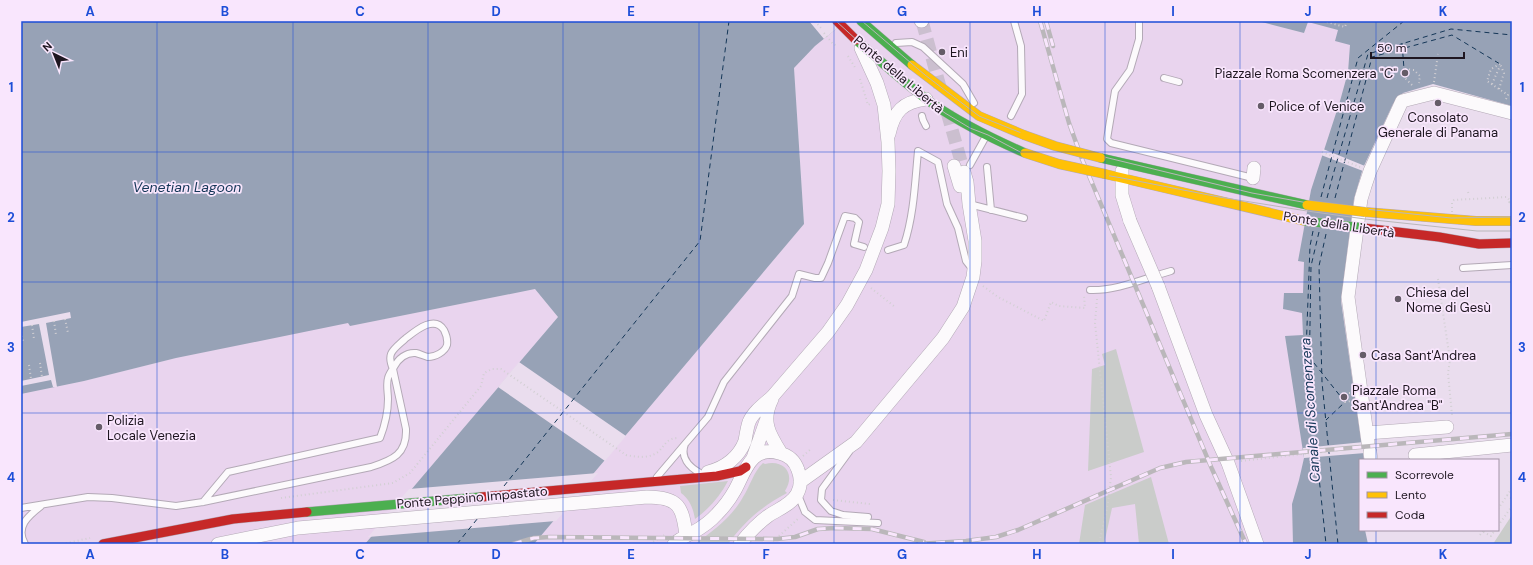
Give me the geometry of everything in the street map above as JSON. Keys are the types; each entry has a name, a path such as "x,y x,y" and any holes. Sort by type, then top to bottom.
{"main road":[{"name":"Ponte della Libertà","path":"837,21 926,99 949,115 1024,153 1059,164 1305,221 1439,237 1478,244 1512,243"},
{"name":"Ponte della Libertà","path":"862,22 912,65 956,100 980,116 1024,135 1055,146 1123,164 1307,205 1365,212 1468,220 1512,221"},
{"path":"897,75 910,73 914,74 956,105 980,116"},
{"name":"Ponte Peppino Impastato","path":"102,544 233,519 731,473 740,471 750,462"}],"street":[{"path":"854,37 872,72 888,142"},
{"path":"879,102 883,86 887,80 897,75"},
{"path":"1449,423 1367,447 1348,297 1361,199 1367,169 1402,101 1434,93 1512,113"},
{"path":"697,475 721,467 734,459 741,449 749,422 752,417 772,397 835,324 857,289 882,228 888,204 888,142 892,122 900,109 911,102 926,99"},
{"path":"1123,164 1121,178 1122,198 1130,221 1158,286 1206,415 1228,463 1257,544"},
{"path":"740,544 753,529 790,502 799,488 856,442 943,338 954,322 968,293 974,271 975,241 967,182 963,168"},
{"path":"671,539 686,536 700,528 716,515 735,491 759,444 766,421 767,409 772,397"},
{"path":"766,421 770,434 781,453"},
{"path":"1415,455 1512,445"},
{"path":"750,462 759,454 768,452 781,453 789,457 796,464 800,474 799,488"},
{"name":"Ponte Peppino Impastato","path":"218,544 298,528 647,497 661,497 671,500 676,504 683,516 686,536"}],"lane":[{"path":"1011,116 1022,94 1021,46 1014,21"},
{"path":"1139,21 1139,39 1131,71 1115,91 1107,139 1111,143 1253,173 1252,193"},
{"path":"889,44 912,42 923,47 963,84 980,116"},
{"path":"1164,78 1179,82"},
{"path":"922,116 926,126"},
{"path":"963,168 988,135"},
{"path":"888,250 904,245 908,234 918,151 938,162 947,204 958,228 966,261 974,271"},
{"path":"987,167 991,210"},
{"path":"969,204 1024,218"},
{"path":"650,481 708,417 724,382 792,296 799,274 821,278 845,216 855,218 859,222 854,244 864,247"},
{"path":"1463,268 1512,265"},
{"path":"1090,290 1117,287 1171,270"},
{"path":"23,509 88,497 112,498 176,506 203,502 371,467 396,456 403,449 407,437 393,369 389,358 397,346 412,334 428,324 433,323 440,325 447,339 444,350 432,357 406,354 396,363 393,369 388,378 386,422 380,438 228,472 203,502"},
{"path":"856,442 822,489 822,500 831,511 843,515 868,517"},
{"path":"686,443 683,450 685,459 697,475"},
{"path":"799,488 805,512 815,520 878,523"},
{"path":"25,544 22,535 22,526 26,519 40,506"}],"path":[{"path":"1323,21 1345,27 1347,21"},
{"path":"826,37 833,44 842,48"},
{"path":"845,52 858,74 868,105 879,102"},
{"path":"1433,84 1438,54"},
{"path":"1492,84 1500,64"},
{"path":"1500,64 1491,69 1488,81 1508,95"},
{"path":"1499,89 1504,73 1500,64"},
{"path":"1404,68 1414,70 1420,76 1418,90 1405,78 1404,68"},
{"path":"1322,152 1367,169"},
{"path":"1452,212 1452,202 1454,200 1507,197 1510,203"},
{"path":"1438,279 1450,360 1448,373 1449,423"},
{"path":"872,288 894,307"},
{"path":"986,290 1044,321 1051,302 1059,306 1085,308 1084,295"},
{"path":"1098,290 1095,322 1111,477 1108,503 1099,544"},
{"path":"65,319 68,333"},
{"path":"54,321 56,335"},
{"path":"32,326 34,339"},
{"path":"21,332 23,341"},
{"path":"40,363 42,377"},
{"path":"28,365 31,379"},
{"path":"507,373 626,455 646,457 658,451 663,444 673,438 678,438 686,443"},
{"path":"1228,463 1303,453 1367,447"},
{"path":"1499,507 1512,488"},
{"path":"1507,495 1512,499"},
{"path":"829,500 870,504"},
{"path":"1499,524 1512,506"},
{"path":"1480,535 1482,531 1491,536 1494,531"},
{"path":"650,544 651,542 671,539"}],"shaded area":[{"path":"846,21 1258,21 1304,33 1308,21 1338,30 1350,45 1348,72 1311,190 1298,261 1305,262 1303,293 1285,293 1302,312 1303,336 1285,336 1304,458 1292,504 1293,544 534,544 804,224 794,68 815,46"},
{"path":"535,289 558,317 365,544 21,544 21,394 84,381 176,358 348,322 350,326"},
{"path":"1116,349 1144,452 1088,471 1092,369 1105,365 1102,354"},
{"path":"763,463 778,464 786,469 789,474 788,485 785,491 787,493 769,503 754,515 728,544 695,544 715,529 739,504 757,470"},
{"path":"1151,477 1169,544 1139,544 1135,504 1112,508 1104,544 1079,544 1085,505"},
{"path":"728,481 714,502 695,519 691,504 681,493 680,486"},
{"path":"1512,515 1512,544 1493,544"}],"water":[{"name":"Venetian Lagoon","path":"21,21 846,21 815,46 794,68 804,224 534,544 365,544 558,317 535,289 350,326 348,323 176,358 84,381 21,394"},
{"name":"Canale di Scomenzera","path":"1258,21 1512,21 1512,106 1433,84 1403,93 1393,104 1363,168 1354,199 1341,301 1364,459 1359,459 1359,531 1365,531 1368,544 1293,544 1292,504 1304,458 1285,336 1303,335 1302,313 1283,309 1284,293 1303,293 1304,262 1298,261 1311,190 1348,72 1350,45 1335,41 1338,30 1308,22 1304,33"}],"pier":[{"path":"809,21 846,21 824,39"},
{"path":"1323,149 1365,166 1363,171 1321,155"},
{"path":"70,312 71,318 46,323 57,387 53,387 51,380 21,386 21,381 49,375 39,324 21,327 21,322"},
{"path":"519,362 626,436 605,461 498,387"},
{"path":"1364,442 1365,453 1304,458 1303,448"},
{"path":"598,473 556,521 368,537 409,489"}],"ferry route":[{"path":"504,486 700,241 729,21"},
{"path":"1321,197 1358,58 1404,21"},
{"path":"1327,198 1368,54 1451,29 1512,35"},
{"path":"1335,198 1372,57 1452,35 1500,64"},
{"path":"1402,43 1404,69"},
{"path":"1313,231 1310,246 1306,353 1345,402 1326,420"},
{"path":"1319,232 1311,266 1309,382 1326,544"},
{"path":"1326,234 1319,266 1322,382 1338,544"},
{"path":"457,544 478,518"}],"tunnel":[{"path":"922,21 940,87"},
{"path":"947,112 964,172"}],"tram line":[{"path":"836,21 895,75 945,113 970,128 988,135 1024,154 1054,164 1219,197 1307,211 1477,231 1512,231"},
{"path":"862,21 925,75 979,116 1055,145 1252,193 1308,203 1451,218 1512,217"}],"railway":[{"path":"1040,21 1069,123 1082,159 1212,469 1246,544"},
{"path":"1046,21 1053,46"},
{"path":"918,544 966,541 996,537 1018,530 1160,468 1186,462 1512,434"},
{"path":"513,544 534,538 550,537 777,539 795,537 818,529 835,528 872,529 924,542"}],"traffic: fast":[{"path":"861,21 912,65"},
{"path":"856,40 933,104 978,131 1025,153"},
{"path":"1101,158 1307,205"},
{"path":"1305,221 1364,228"},
{"path":"307,512 481,497"}],"traffic: slow":[{"path":"912,65 979,116 1024,135"},
{"path":"1024,135 1055,146 1101,158"},
{"path":"1025,153 1059,164 1105,174"},
{"path":"1105,174 1305,221"},
{"path":"1307,205 1365,212"},
{"path":"1365,212 1476,221 1512,221"}],"traffic: jam":[{"path":"837,21 856,40"},
{"path":"1364,228 1439,237 1479,244 1512,243"},
{"path":"481,497 717,476 740,471 746,467"},
{"path":"103,544 233,519 307,512"}],"place":[{"name":"Eni","path":"942,52"},
{"name":"Piazzale Roma Scomenzera \"C\"","path":"1405,73"},
{"name":"Consolato Generale di Panama","path":"1438,103"},
{"name":"Police of Venice","path":"1261,106"},
{"name":"Chiesa del Nome di Gesù","path":"1398,299"},
{"name":"Casa Sant'Andrea","path":"1363,355"},
{"name":"Piazzale Roma Sant'Andrea \"B\"","path":"1344,397"},
{"name":"Polizia Locale Venezia","path":"99,427"}]}
